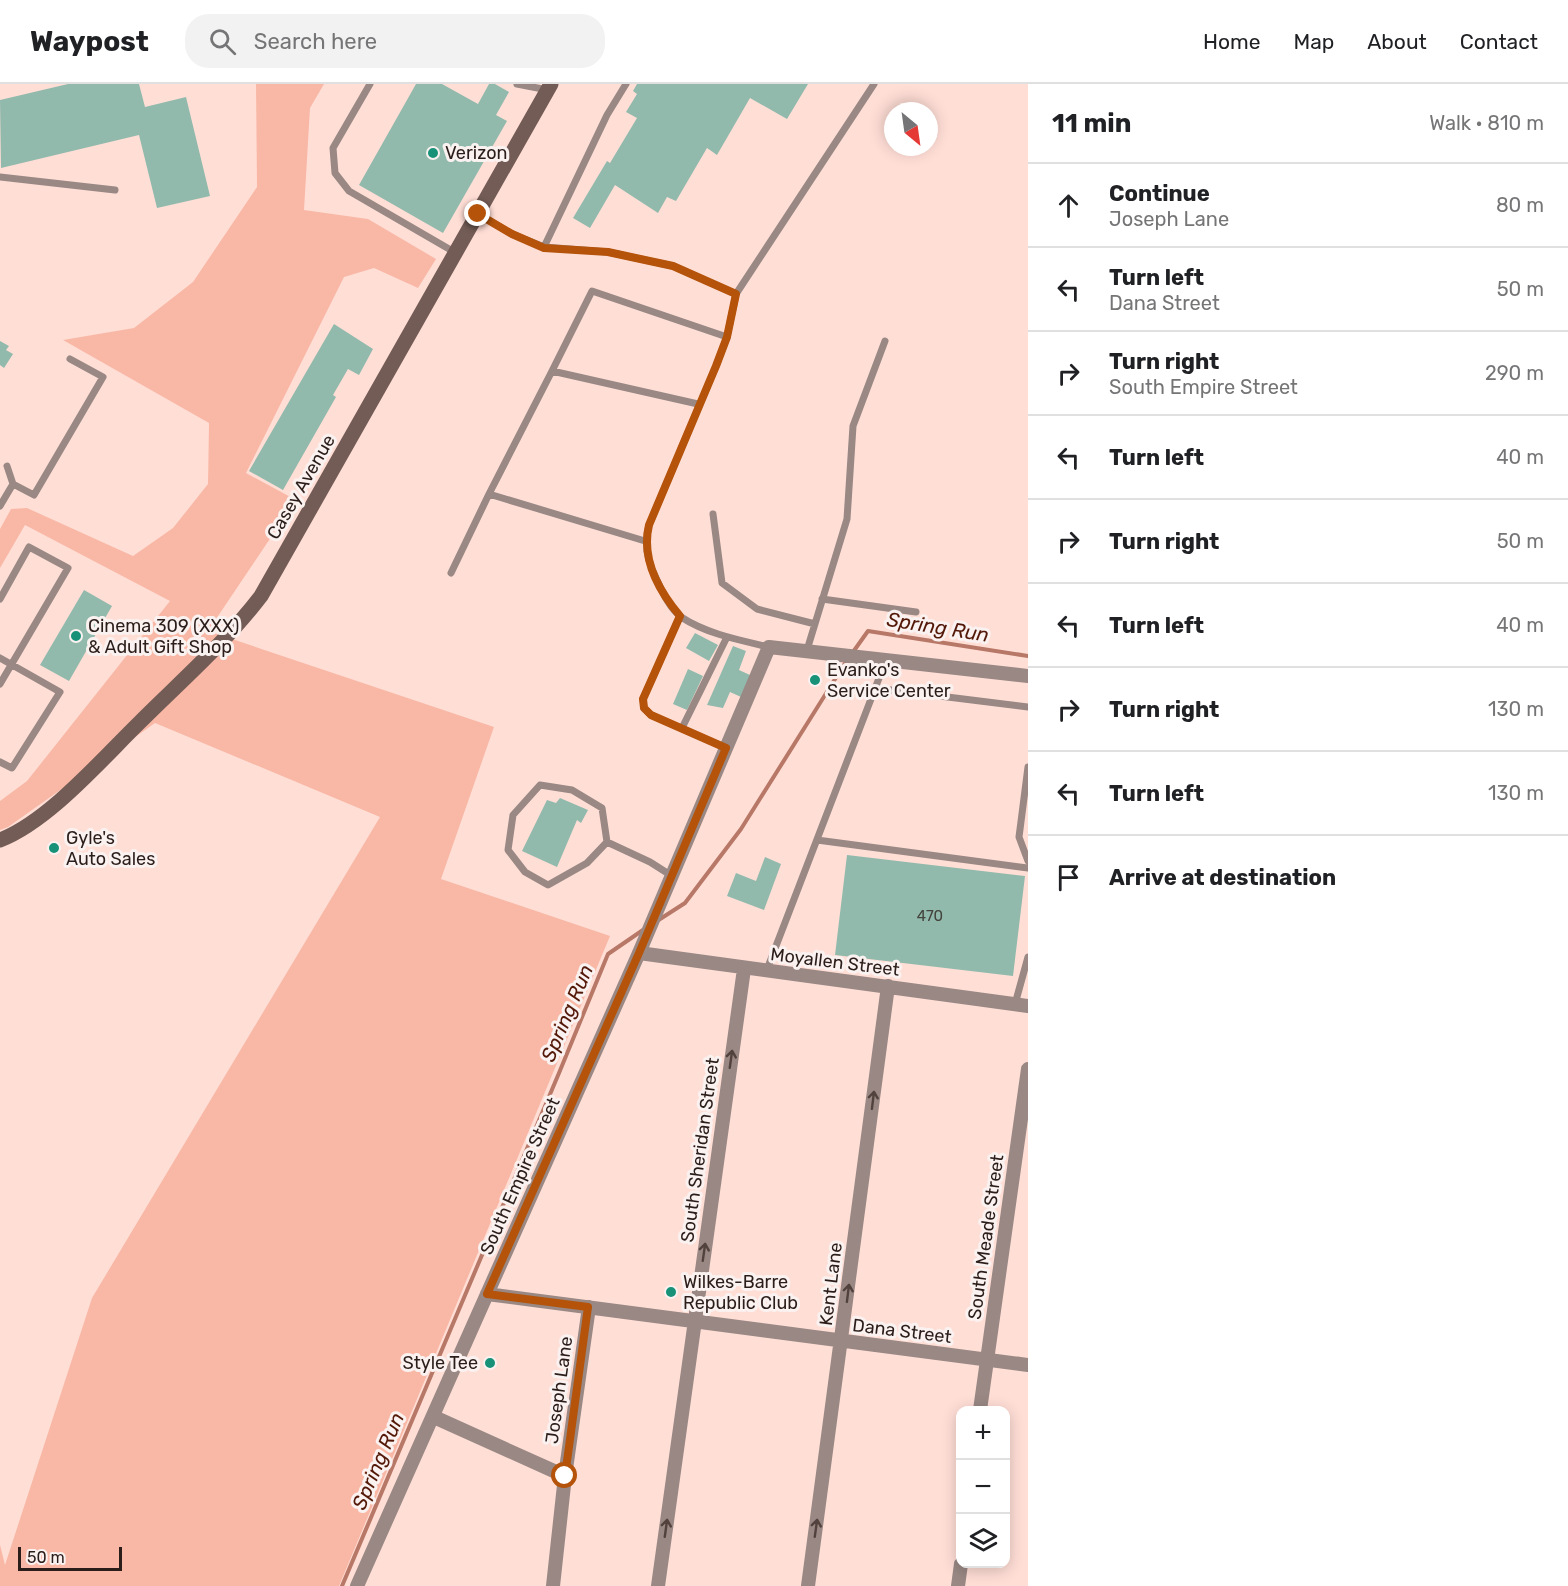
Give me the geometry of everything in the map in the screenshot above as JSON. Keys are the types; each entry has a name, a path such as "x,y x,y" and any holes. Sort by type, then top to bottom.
{"street":[{"name":"Casey Avenue","path":"0,840 28,825 86,775 222,642 246,615 273,577 549,87"},
{"path":"769,647 862,655 1028,676"},
{"name":"South Empire Street","path":"357,1586 639,953 769,647"},
{"name":"Moyallen Street","path":"639,953 1022,1005"},
{"name":"South Sheridan Street","path":"658,1586 744,969"},
{"name":"Kent Lane","path":"808,1586 888,986"},
{"name":"South Meade Street","path":"981,1406 1028,1069"},
{"name":"Dana Street","path":"487,1294 694,1323 1028,1365"},
{"name":"Joseph Lane","path":"553,1586 588,1307"},
{"path":"434,1417 565,1476"},
{"path":"958,1586 960,1568"}],"lane":[{"path":"370,84 333,148 335,173 349,191 456,254"},
{"path":"517,84 549,87"},
{"path":"544,248 607,115 626,84"},
{"path":"769,647 727,637 680,616 667,600 653,573 645,541 649,525 727,337 736,294 874,84"},
{"path":"0,177 115,190"},
{"path":"478,214 512,234 544,248 608,252 673,266 736,294"},
{"path":"451,573 592,291 727,337"},
{"path":"807,650 847,519 853,426 885,341"},
{"path":"7,466 13,484 34,495 103,377 70,359"},
{"path":"552,371 698,404"},
{"path":"0,506 13,484"},
{"path":"489,494 645,541"},
{"path":"713,514 722,583 757,609 815,624"},
{"path":"0,599 29,548 68,568 0,684"},
{"path":"822,599 916,612"},
{"path":"680,616 643,699 644,708 651,715 726,748"},
{"path":"682,728 727,637"},
{"path":"0,658 60,692 12,768 0,762"},
{"path":"766,972 887,658"},
{"path":"876,688 1028,707"},
{"path":"1028,767 1019,837 1028,861"},
{"path":"540,785 572,790 602,808 607,842 587,862 548,885 525,872 508,850 513,815 540,785"},
{"path":"817,840 1028,868"},
{"path":"607,842 650,862 672,876"},
{"path":"1022,1005 1028,957"}],"shaded area":[{"path":"256,84 324,84 310,108 304,210 368,219 436,259 418,288 374,268 344,277 246,473 296,500 208,631 494,727 441,879 610,936 339,1586 0,1586 0,1545 5,1565 92,1298 380,817 155,723 8,827 0,830 0,801 27,781 170,601 25,525 0,568 0,529 11,509 27,508 133,556 173,528 208,484 209,423 63,340 134,328 193,282 257,187"}],"building":[{"path":"68,84 139,84 145,107 186,97 210,196 157,208 139,135 1,168 0,100"},
{"name":"Verizon","path":"416,84 442,84 478,104 489,84 495,84 509,92 496,115 507,121 443,233 359,185"},
{"path":"637,84 808,84 787,119 750,98 717,155 707,148 676,201 667,197 658,213 615,185 590,228 573,218 607,161 610,163 637,118 626,112 637,94 633,91"},
{"path":"334,324 373,349 359,375 348,369 333,395 336,397 283,490 249,471"},
{"path":"0,341 9,346 6,350 13,354 4,368 0,365"},
{"name":"Cinema 309 (XXX) & Adult Gift Shop","path":"84,590 112,606 69,681 40,665"},
{"path":"695,633 718,645 709,661 686,648"},
{"path":"733,646 746,651 739,670 750,675 741,697 730,692 723,708 707,705"},
{"path":"688,669 703,676 687,710 673,704"},
{"path":"560,798 588,810 581,823 577,820 557,867 522,851 547,800 556,803"},
{"path":"847,855 1025,876 1013,976 835,955"},
{"path":"765,857 781,864 764,910 727,896 736,873 756,881"}],"waterway":[{"name":"Spring Run","path":"853,652 868,631 1028,656"},
{"name":"Spring Run","path":"657,921 685,903 741,829 847,660"},
{"name":"Spring Run","path":"342,1586 608,954 643,930"}],"place":[{"name":"Verizon","path":"433,153"},
{"name":"Cinema 309 (XXX) & Adult Gift Shop","path":"76,636"},
{"name":"Evanko's Service Center","path":"815,680"},
{"name":"Gyle's Auto Sales","path":"54,848"},
{"name":"Wilkes-Barre Republic Club","path":"671,1292"},
{"name":"Style Tee","path":"490,1363"}],"route":[{"path":"478,214 512,234 544,248 608,252 673,266 736,294 727,337 649,525 645,541 653,573 667,600 680,616 643,699 644,708 651,715 726,748 639,953 487,1294 588,1307 565,1476"}]}
